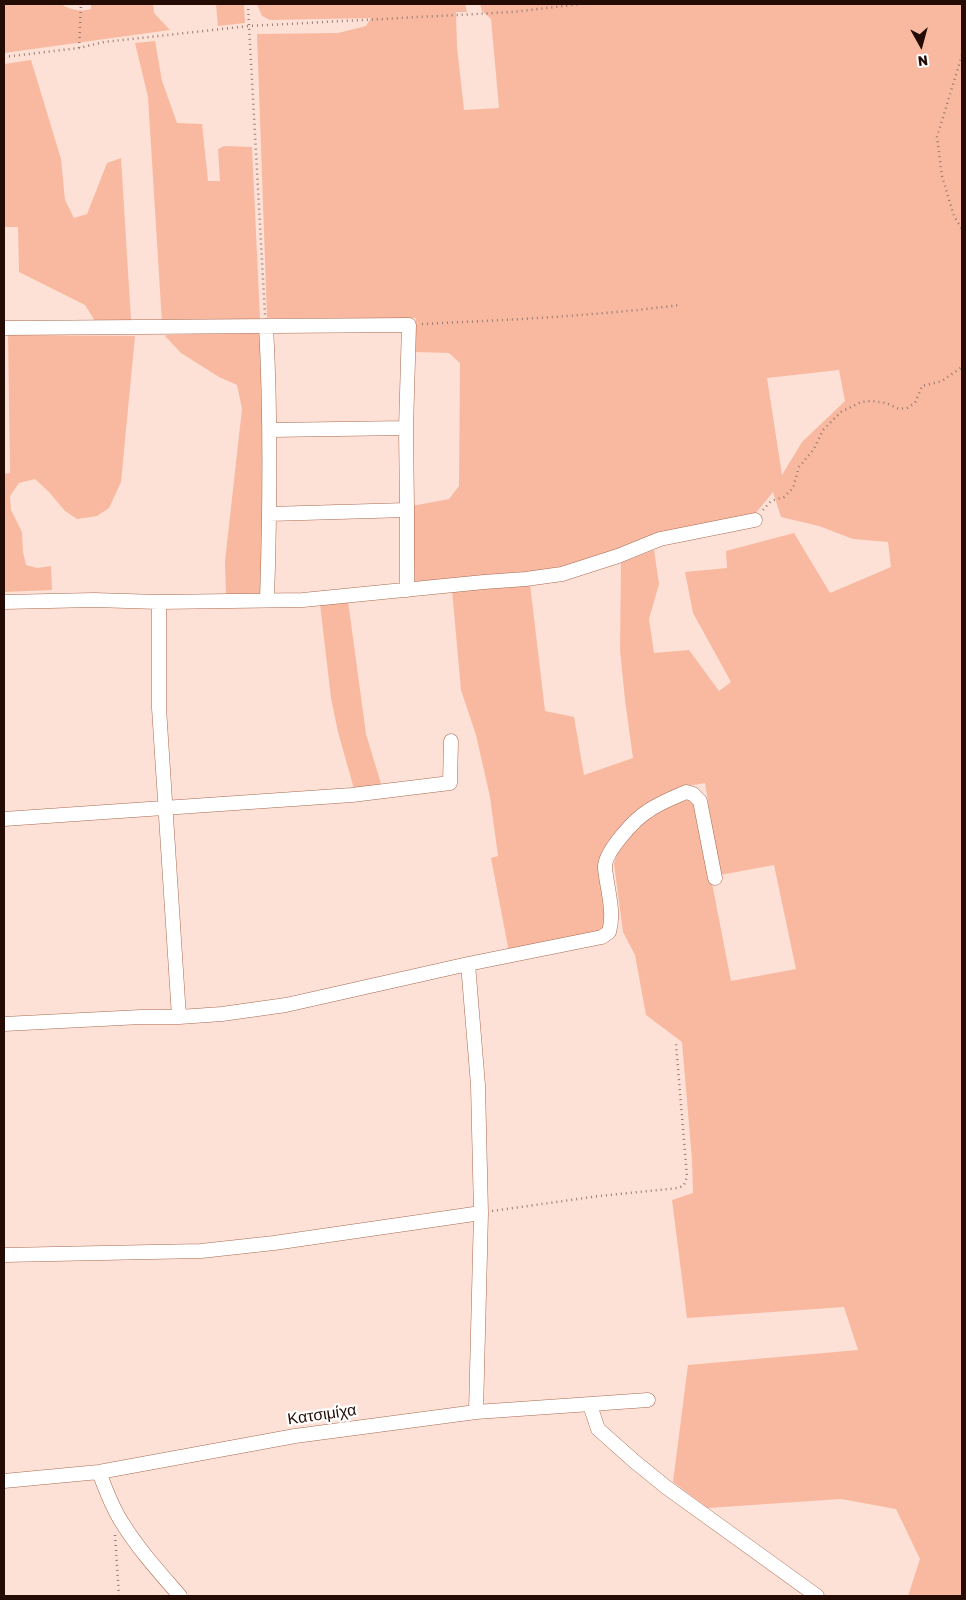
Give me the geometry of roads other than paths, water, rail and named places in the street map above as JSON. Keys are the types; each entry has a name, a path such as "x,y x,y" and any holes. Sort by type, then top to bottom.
{"street":[{"path":"4,328 409,325 406,428 407,590"},
{"path":"266,326 270,388 270,514 267,600"},
{"path":"270,430 406,428"},
{"path":"270,514 407,510"},
{"path":"4,602 303,600 562,574 618,556 660,539 755,520"},
{"path":"160,602 160,708 179,1017"},
{"path":"4,819 352,795 450,783 451,741"},
{"path":"4,1024 141,1017 179,1017 222,1014 286,1005 468,964 602,937 609,932 612,922 605,866 609,854 638,819 649,810 686,792 693,794 700,801 715,878"},
{"path":"468,964 478,1085 482,1212 476,1412"},
{"path":"4,1255 201,1251 300,1239 482,1212"},
{"name":"Κατσιμίχα","path":"4,1481 99,1472 295,1436 476,1412 648,1400"},
{"path":"590,1405 598,1429 634,1462 817,1596"},
{"path":"99,1472 109,1498 122,1523 148,1560 180,1596"}]}
